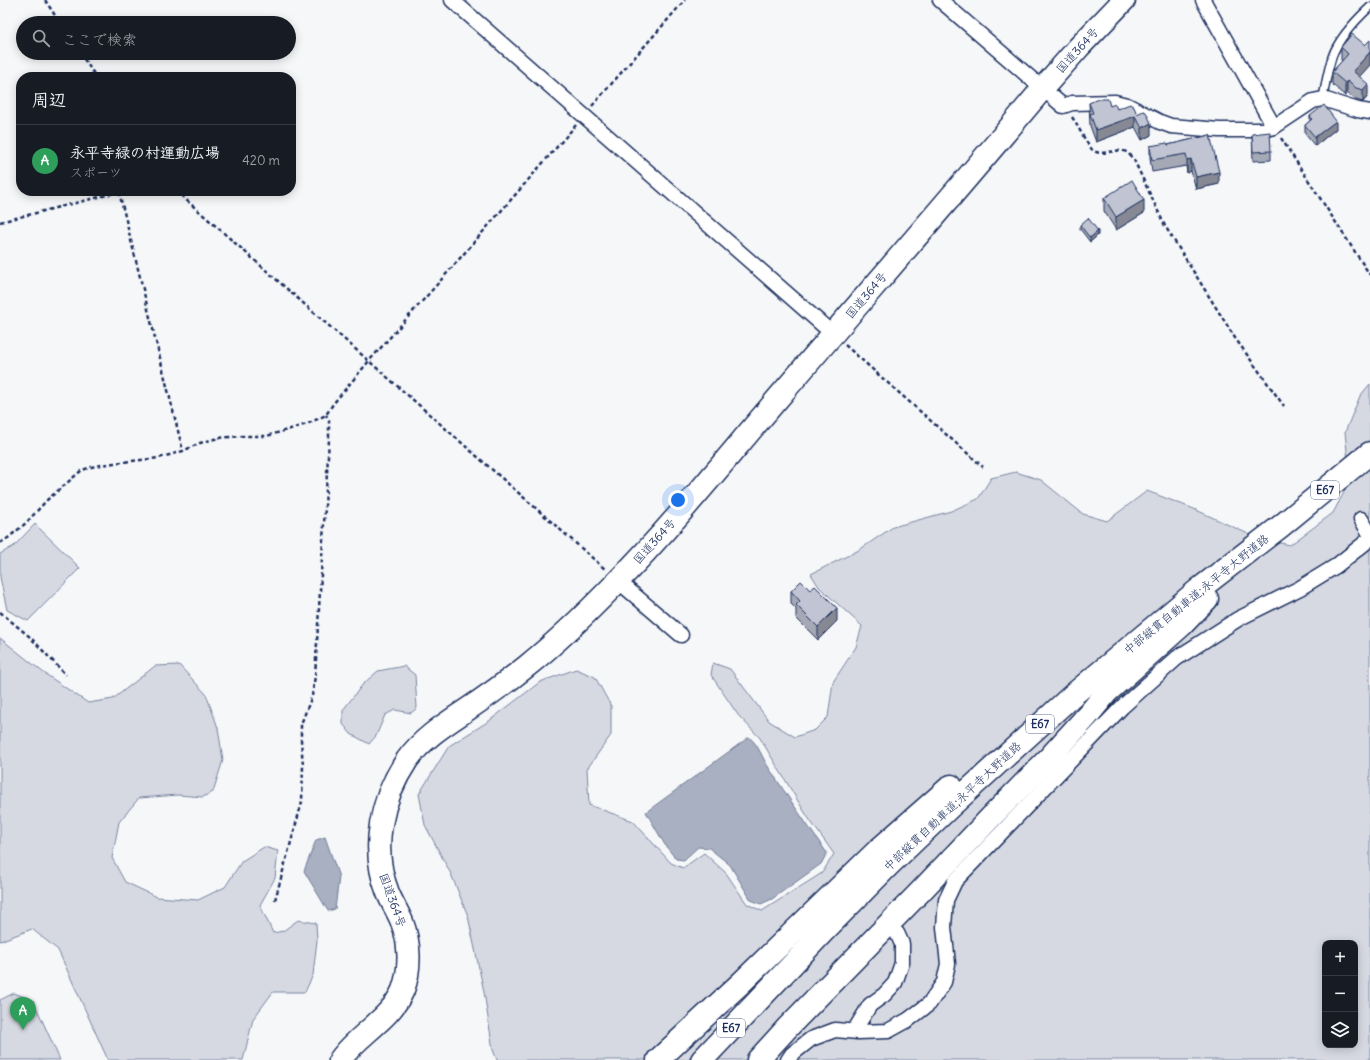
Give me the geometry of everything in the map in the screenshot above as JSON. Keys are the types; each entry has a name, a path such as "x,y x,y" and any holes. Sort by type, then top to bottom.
{"highway":[{"name":"国道364号","path":"340,1060 348,1048 393,1008 407,977 409,957 407,940 401,921 387,892 381,869 379,843 383,815 388,798 397,777 409,757 441,726 467,710 527,666 583,617 618,581 833,334 1043,88 1079,47 1124,0"},
{"name":"中部縦貫自動車道;永平寺大野道路","path":"702,1060 824,931 883,858 951,806 1074,694 1198,590 1281,526 1370,452"},
{"path":"758,1060 788,1027 920,892 959,849 1050,757 1107,692 1182,624 1281,526"},
{"path":"658,1060 742,982 883,858"}],"street":[{"path":"452,0 833,334"},
{"path":"940,0 1063,106 1072,103 1115,102 1127,105 1171,126 1219,130 1264,130 1274,127 1313,101 1323,99 1358,110 1370,112"},
{"path":"1203,0 1274,127"},
{"path":"1361,519 1370,534"},
{"path":"788,1060 792,1054 811,1039 835,1030 888,1031 908,1020 929,1004 944,982 948,964 944,927 946,900 955,882 1122,707 1177,658 1238,619 1306,584 1336,566 1370,539"},
{"path":"618,581 681,635"},
{"path":"854,1031 870,1005 884,995 895,984 902,963 902,944 897,933"}],"lane":[{"path":"1323,99 1332,56 1337,46 1357,19 1370,8"}],"path":[{"path":"45,0 55,16"},
{"path":"0,543 26,523 47,500 82,470 114,462 160,458 218,438 267,436 307,424 326,414 369,362 685,0"},
{"path":"85,60 93,72"},
{"path":"1063,106 1078,124 1091,149 1095,152 1101,153 1122,150 1128,153 1134,160 1165,226 1235,338 1284,406"},
{"path":"1274,127 1370,276"},
{"path":"0,222 103,196"},
{"path":"120,196 183,451"},
{"path":"182,196 618,581"},
{"path":"833,334 983,467"},
{"path":"275,900 302,802 303,766 301,724 312,696 316,676 330,420 326,414"},
{"path":"0,612 30,637 66,675"}],"shaded area":[{"path":"1370,384 1370,1060 497,1060 493,1050 484,992 468,916 451,874 425,825 419,794 449,746 489,721 540,682 576,669 595,677 611,706 611,735 587,769 589,805 633,821 671,863 683,868 704,853 726,873 747,904 762,911 822,873 834,854 807,816 760,738 738,715 711,675 713,663 730,669 769,721 795,737 815,730 828,717 833,682 856,647 862,626 819,587 811,574 859,550 893,527 951,511 978,499 991,478 1016,472 1041,480 1083,514 1107,521 1147,491 1194,509 1257,538 1290,545 1333,513 1350,481 1345,432 1360,396"},
{"path":"35,524 80,568 28,621 7,610 0,577 0,554 14,546"},
{"path":"0,638 44,673 88,703 113,699 155,666 179,665 206,694 218,728 223,760 213,792 203,797 178,795 139,798 119,822 112,858 125,882 157,897 198,900 225,887 242,861 264,847 278,851 275,878 260,905 273,933 283,931 298,920 316,923 317,940 313,975 305,992 273,992 253,1019 243,1060 108,1060 58,950 32,929 0,941"},
{"path":"404,666 415,675 417,708 411,713 395,710 385,715 376,736 369,744 351,734 343,724 343,710 363,684 378,671"},
{"path":"14,993 33,1000 60,1060 0,1060 0,1000"}],"water":[{"path":"749,737 827,853 821,864 772,899 761,904 751,900 730,865 709,848 698,847 684,860 676,859 665,845 646,812"},
{"path":"325,837 339,877 335,909 328,911 304,871 316,840"}],"building":[{"path":"1352,34 1365,45 1370,40 1370,52 1353,71 1368,84 1363,90 1356,88 1347,81 1345,83 1332,72 1348,54 1341,47"},
{"path":"1098,99 1108,99 1110,106 1115,104 1117,109 1130,104 1134,107 1137,114 1143,111 1146,112 1151,123 1142,128 1135,116 1096,130 1090,114 1093,113 1089,103"},
{"path":"1324,105 1336,121 1315,137 1305,125 1312,119 1310,116"},
{"path":"1270,132 1271,151 1253,152 1252,134"},
{"path":"1210,135 1219,172 1196,177 1191,159 1187,160 1186,154 1152,160 1150,146 1167,143 1168,145"},
{"path":"1132,180 1144,200 1116,217 1104,198"},
{"path":"1088,218 1098,231 1090,238 1080,225"},
{"path":"801,581 810,590 815,586 837,608 818,627 796,605 800,601 791,591"}],"place":[{"name":"永平寺緑の村運動広場","path":"23,1030"}]}
